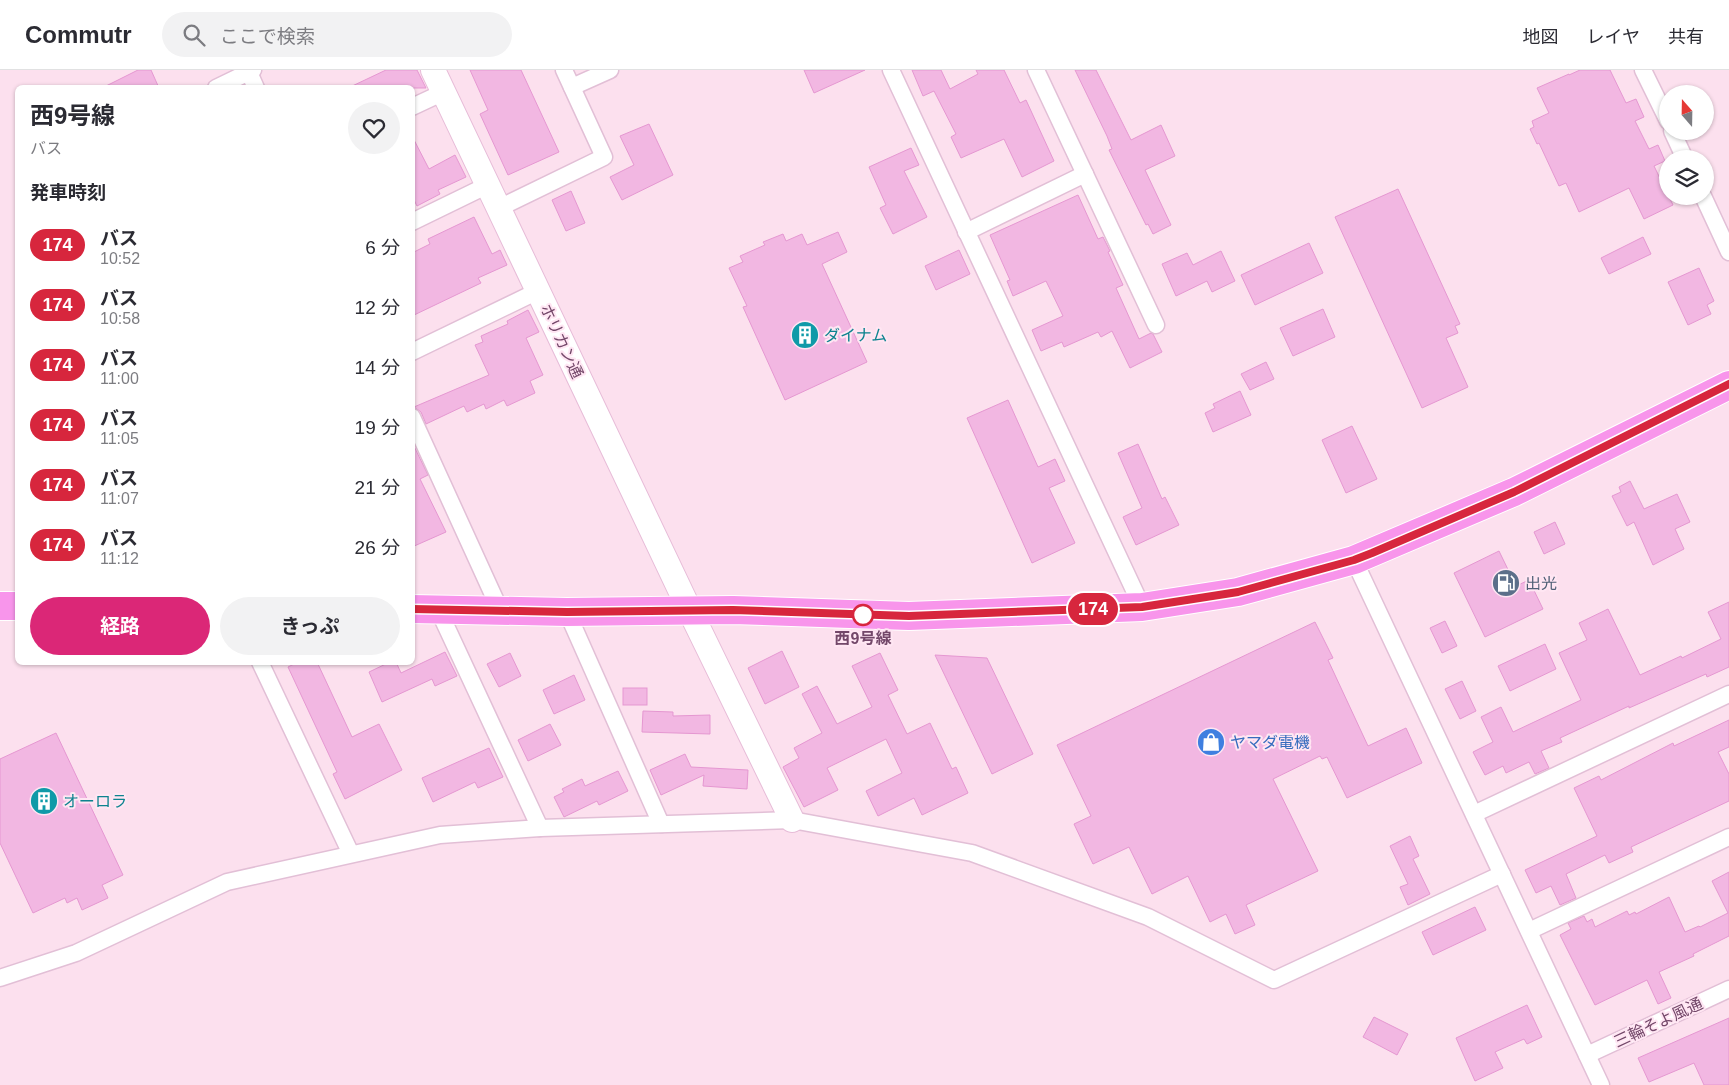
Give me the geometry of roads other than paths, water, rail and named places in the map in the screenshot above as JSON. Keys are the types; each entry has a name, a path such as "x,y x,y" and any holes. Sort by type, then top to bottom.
{"highway":[{"path":"425,609 567,612 733,610 909,616 1142,607 1238,592 1354,560 1514,492 1729,384"},
{"path":"0,606 15,606"}],"street":[{"name":"ホリカン通","path":"433,70 690,611"},
{"path":"499,208 604,157 564,70"},
{"path":"572,87 610,70"},
{"path":"890,70 1142,607"},
{"path":"1036,70 1156,325"},
{"path":"1643,70 1659,103"},
{"path":"222,85 250,71 255,85"},
{"path":"415,106 444,92"},
{"path":"966,232 1085,174"},
{"path":"415,221 488,185"},
{"path":"1707,205 1729,252"},
{"path":"415,351 538,291"},
{"path":"415,424 500,610"},
{"path":"1354,560 1601,1085"},
{"path":"425,609 540,828"},
{"path":"690,611 792,820"},
{"path":"567,612 661,824"},
{"path":"261,665 351,854"},
{"path":"1474,814 1729,694"},
{"path":"0,978 76,953 227,882 440,835 540,828 792,820 972,853 1148,917 1274,980 1502,874"},
{"path":"1529,931 1729,837"},
{"name":"三輪そよ風通","path":"1587,1054 1729,989"}],"place":[{"name":"ダイナム","path":"805,335"},
{"name":"出光","path":"1506,583"},
{"name":"西9号線","path":"863,615"},
{"name":"ヤマダ電機","path":"1211,742"},
{"name":"オーロラ","path":"44,801"}]}
